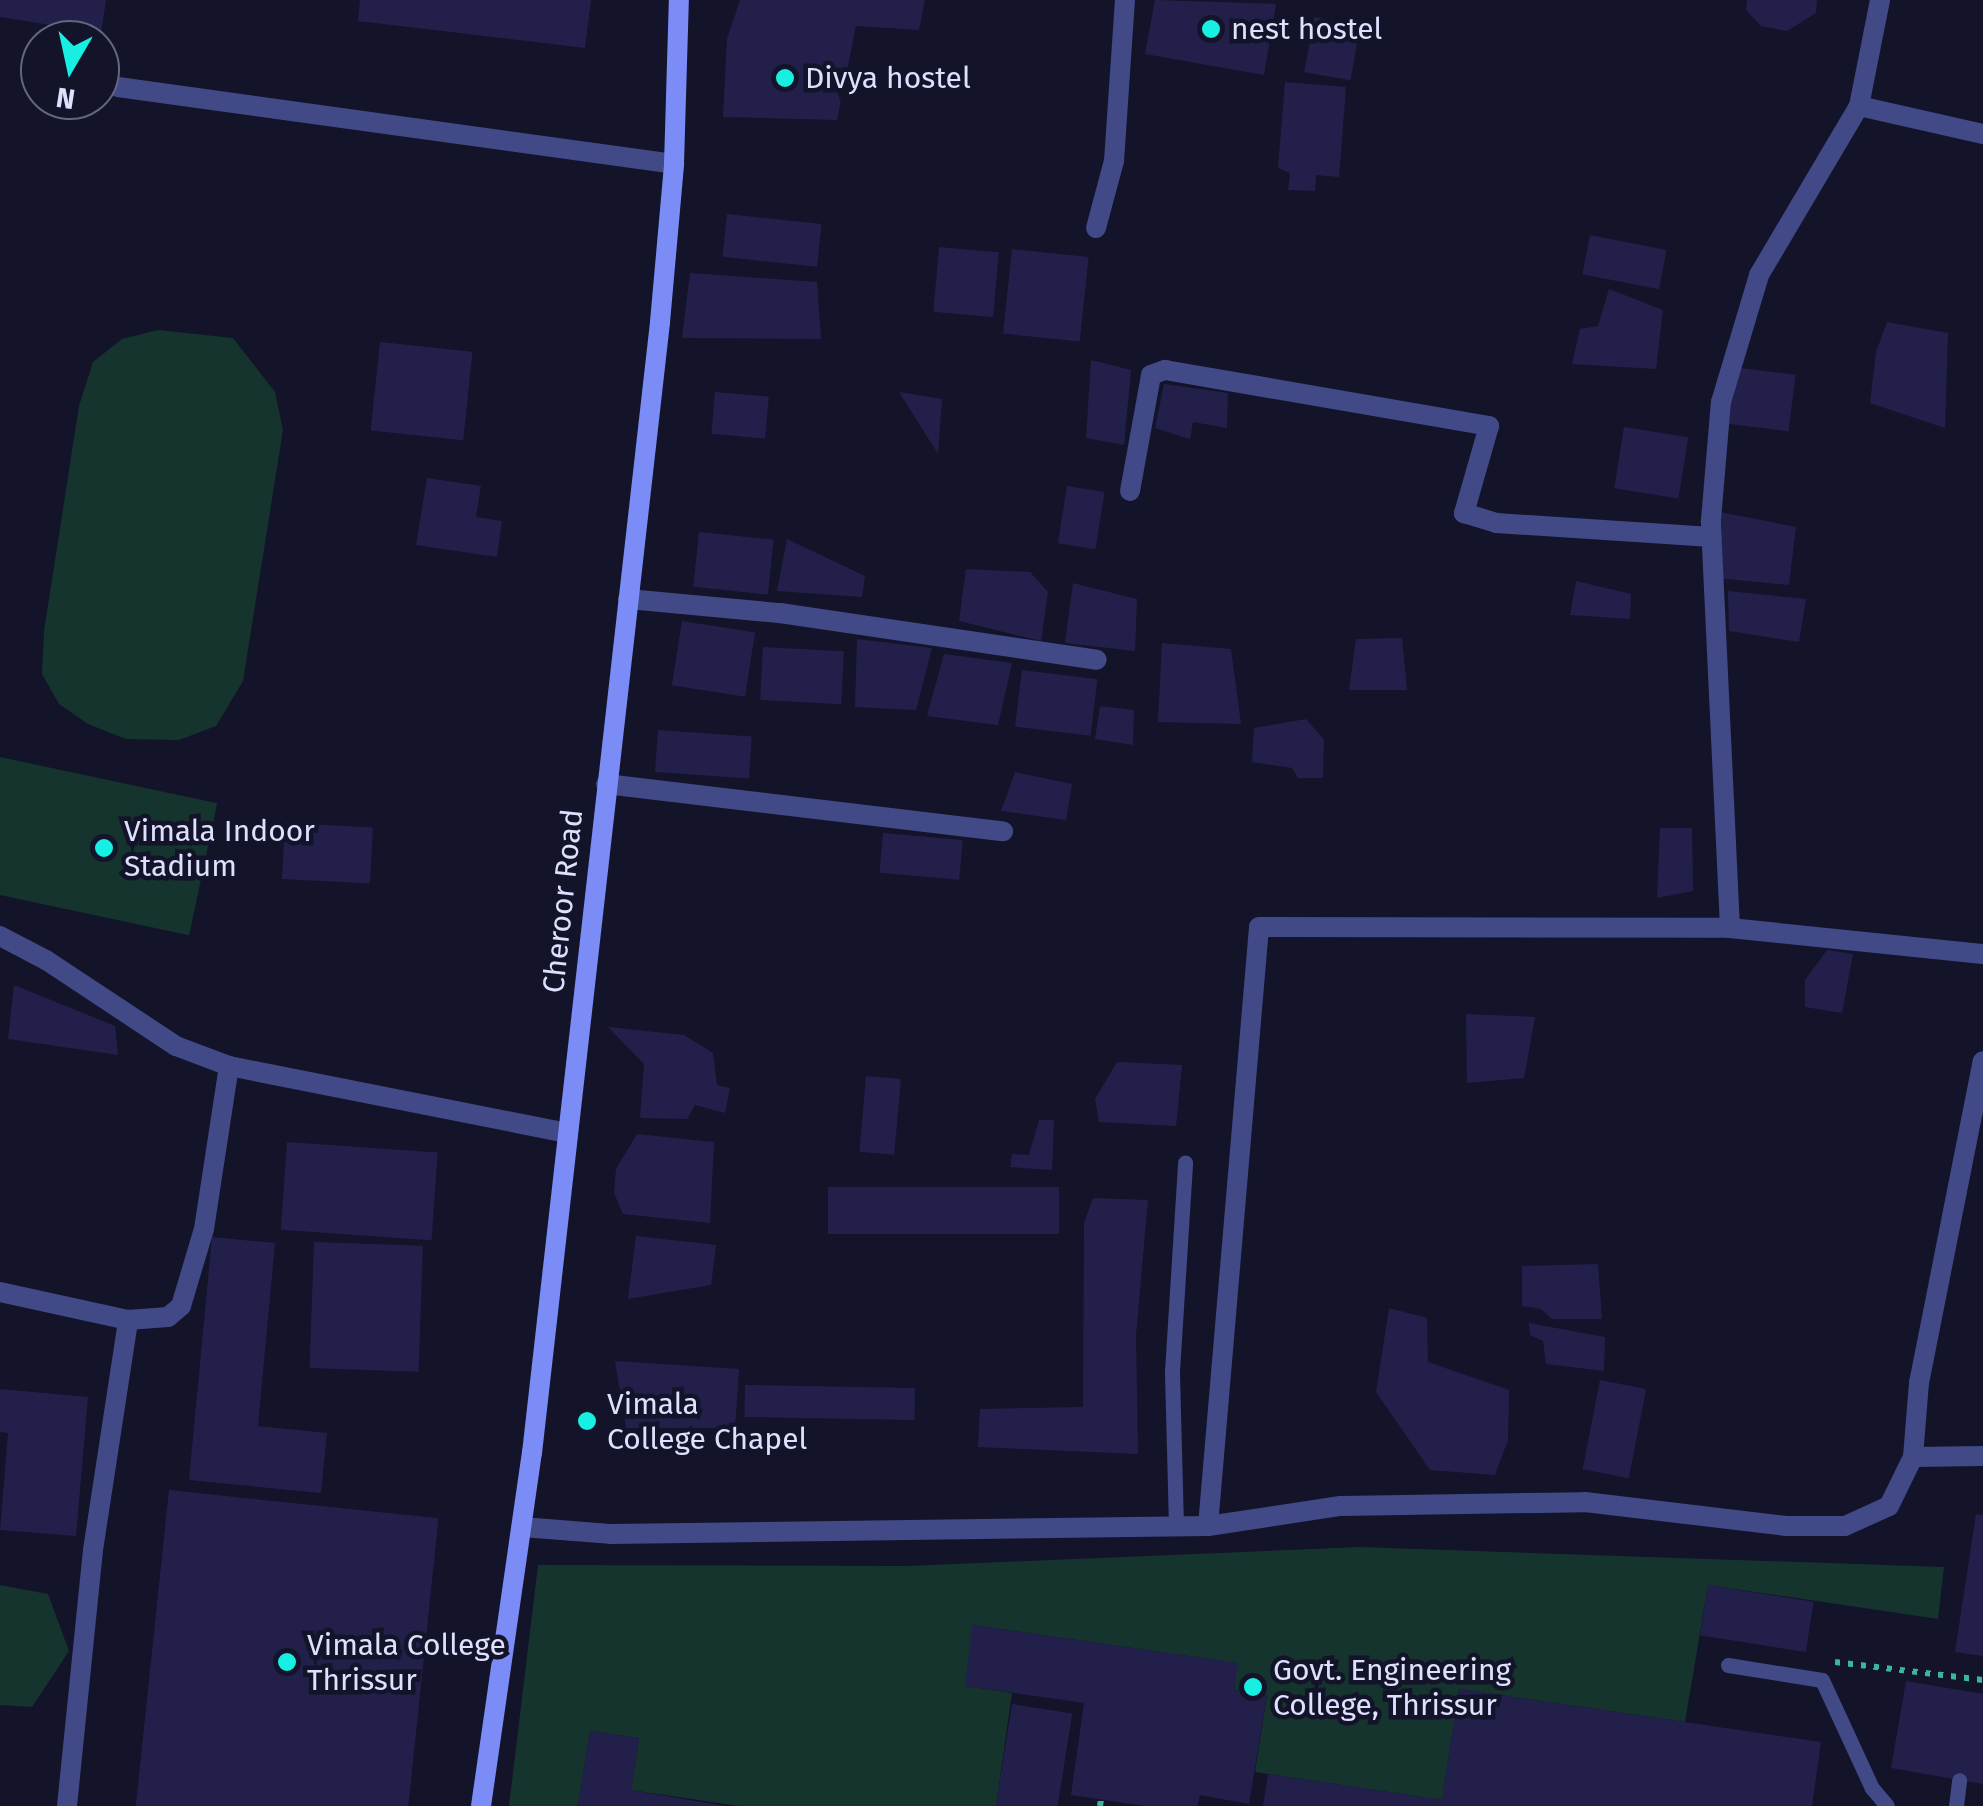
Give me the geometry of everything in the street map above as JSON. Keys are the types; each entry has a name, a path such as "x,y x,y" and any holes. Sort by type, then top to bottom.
{"main road":[{"name":"Cheroor Road","path":"481,1806 522,1527 628,598 674,164 678,0"}],"street":[{"path":"1096,228 1114,161 1125,0"},
{"path":"1730,928 1712,537 1721,402 1759,274 1858,106 1880,0"},
{"path":"120,87 674,164"},
{"path":"1858,106 1983,134"},
{"path":"1130,491 1151,375 1164,370 1490,426 1464,513 1480,518 1712,537"},
{"path":"628,598 780,613 1098,660"},
{"path":"606,784 1003,831"},
{"path":"1208,1526 1259,927 1730,928 1983,954"},
{"path":"0,936 46,960 176,1046 229,1066 566,1133"},
{"path":"522,1527 610,1534 1208,1526 1341,1506 1586,1502 1784,1526 1845,1526 1889,1506 1913,1456 1919,1383 1983,1061"},
{"path":"0,1292 128,1320 168,1317 181,1306 204,1228 229,1066"},
{"path":"67,1806 94,1550 128,1320"},
{"path":"1913,1456 1983,1456"}],"lane":[{"path":"1176,1526 1172,1371 1186,1162"},
{"path":"1728,1665 1822,1680 1872,1788 1887,1806"},
{"path":"1956,1806 1959,1780"}],"path":[{"path":"1822,1680 1826,1660 1983,1680"}],"green space":[{"path":"158,330 233,338 275,392 283,430 243,681 216,726 179,740 126,739 88,724 59,704 42,674 44,631 79,406 93,362 122,339"},
{"name":"Vimala Indoor Stadium","path":"0,757 217,803 189,935 0,895"},
{"name":"Govt. Engineering College, Thrissur","path":"1359,1547 1944,1567 1938,1619 1708,1585 1685,1722 1459,1689 1442,1800 1255,1772 1267,1695 1234,1690 1237,1663 973,1625 966,1686 1012,1693 996,1806 739,1806 631,1790 639,1738 590,1731 578,1806 509,1806 538,1565 907,1566"},
{"path":"0,1585 48,1594 69,1651 32,1707 0,1705"}],"building":[{"path":"0,0 106,0 103,20 0,17"},
{"path":"360,0 591,0 585,48 358,21"},
{"name":"Divya hostel","path":"740,0 925,0 919,30 856,26 837,120 723,117 727,39"},
{"name":"nest hostel","path":"1155,0 1276,4 1264,75 1145,54"},
{"path":"1747,0 1817,0 1816,13 1787,31 1761,26 1746,10"},
{"path":"1314,17 1360,25 1351,80 1304,72"},
{"path":"1285,82 1346,87 1339,177 1316,175 1315,191 1288,190 1290,173 1278,168"},
{"path":"727,214 821,224 817,267 723,257"},
{"path":"1590,235 1667,250 1659,289 1582,274"},
{"path":"939,247 999,252 993,317 933,312"},
{"path":"1012,249 1089,257 1080,342 1003,334"},
{"path":"690,273 817,282 821,339 682,338"},
{"path":"1609,289 1663,310 1656,369 1572,364 1580,329 1598,326"},
{"path":"1887,322 1948,333 1945,428 1870,403 1876,352"},
{"path":"380,342 472,352 463,440 371,431"},
{"path":"1091,360 1131,370 1124,445 1086,438"},
{"path":"1732,367 1796,375 1789,431 1725,424"},
{"path":"1164,384 1228,393 1227,428 1193,422 1190,439 1155,428"},
{"path":"715,392 769,397 765,439 711,434"},
{"path":"899,392 942,399 938,454"},
{"path":"1624,427 1688,437 1679,498 1614,488"},
{"path":"427,478 481,486 476,517 502,521 497,557 416,545"},
{"path":"1067,486 1105,492 1095,549 1058,543"},
{"path":"1715,511 1796,527 1789,585 1716,578"},
{"path":"699,532 774,540 768,595 693,587"},
{"path":"787,539 865,576 862,597 777,591"},
{"path":"966,569 1030,572 1048,592 1041,641 959,621"},
{"path":"1576,581 1631,594 1630,619 1570,615"},
{"path":"1073,583 1137,599 1135,651 1065,643"},
{"path":"1728,591 1806,599 1799,642 1729,631"},
{"path":"682,621 755,633 745,697 672,685"},
{"path":"1402,638 1407,690 1349,690 1356,639"},
{"path":"857,639 932,648 916,710 855,707"},
{"path":"1162,643 1231,649 1241,724 1158,722"},
{"path":"763,647 844,651 841,704 760,700"},
{"path":"944,654 1012,663 998,725 927,716"},
{"path":"1022,670 1097,679 1090,736 1015,727"},
{"path":"1100,706 1134,710 1133,745 1095,739"},
{"path":"1306,719 1324,740 1323,778 1298,778 1292,768 1252,762 1254,728"},
{"path":"658,730 752,737 749,778 655,772"},
{"path":"1015,772 1072,784 1066,820 1001,811"},
{"path":"285,823 373,828 370,884 282,879"},
{"path":"1660,828 1692,828 1693,891 1657,898"},
{"path":"883,833 963,840 959,880 880,873"},
{"path":"1827,950 1853,954 1842,1013 1805,1007 1805,980"},
{"path":"14,985 115,1026 118,1055 8,1039"},
{"path":"1466,1014 1535,1017 1524,1078 1467,1083"},
{"path":"608,1027 684,1035 713,1053 717,1085 730,1088 725,1113 695,1105 687,1119 640,1118 644,1064"},
{"path":"1117,1062 1182,1065 1176,1126 1099,1122 1095,1099"},
{"path":"866,1076 901,1079 894,1155 859,1152"},
{"path":"1039,1120 1054,1120 1052,1170 1010,1167 1012,1154 1029,1155"},
{"path":"637,1134 714,1142 710,1223 623,1214 614,1193 616,1169"},
{"path":"287,1142 438,1153 431,1240 281,1230"},
{"path":"828,1187 1059,1187 1059,1234 828,1234"},
{"path":"1093,1198 1148,1200 1136,1335 1138,1454 978,1447 980,1409 1083,1407 1084,1223"},
{"path":"636,1236 716,1245 711,1285 628,1299"},
{"path":"212,1237 275,1243 258,1426 327,1433 321,1493 189,1480"},
{"path":"314,1242 423,1246 419,1372 310,1368"},
{"path":"1598,1264 1602,1319 1552,1319 1541,1309 1522,1306 1522,1266"},
{"path":"1389,1308 1427,1318 1428,1362 1509,1390 1508,1440 1495,1475 1430,1470 1376,1392"},
{"path":"1529,1323 1605,1337 1604,1371 1546,1364 1543,1341 1530,1335"},
{"path":"615,1361 739,1369 735,1428 626,1428"},
{"path":"1600,1380 1646,1389 1629,1478 1583,1469"},
{"path":"745,1385 915,1388 914,1420 744,1417"},
{"path":"0,1389 88,1397 76,1536 0,1530 8,1433 0,1432"},
{"name":"Vimala College Thrissur","path":"169,1490 439,1518 408,1806 136,1806"},
{"path":"1976,1514 1983,1515 1983,1656 1955,1652"},
{"path":"1708,1585 1814,1602 1806,1652 1700,1635"},
{"path":"972,1625 1238,1663 1234,1690 1267,1694 1249,1804 1200,1795 1197,1806 1145,1806 1071,1795 1084,1703 965,1686"},
{"path":"1906,1681 1983,1694 1983,1784 1891,1768"},
{"path":"1459,1689 1821,1742 1812,1806 1263,1806 1268,1774 1442,1800"},
{"path":"1012,1704 1072,1714 1058,1806 996,1806"},
{"path":"590,1731 639,1738 631,1790 725,1806 578,1806"}],"place":[{"name":"nest hostel","path":"1211,29"},
{"name":"Divya hostel","path":"785,78"},
{"name":"Vimala Indoor Stadium","path":"104,848"},
{"name":"Vimala College Chapel","path":"587,1421"},
{"name":"Vimala College Thrissur","path":"287,1662"},
{"name":"Govt. Engineering College, Thrissur","path":"1253,1687"}]}
